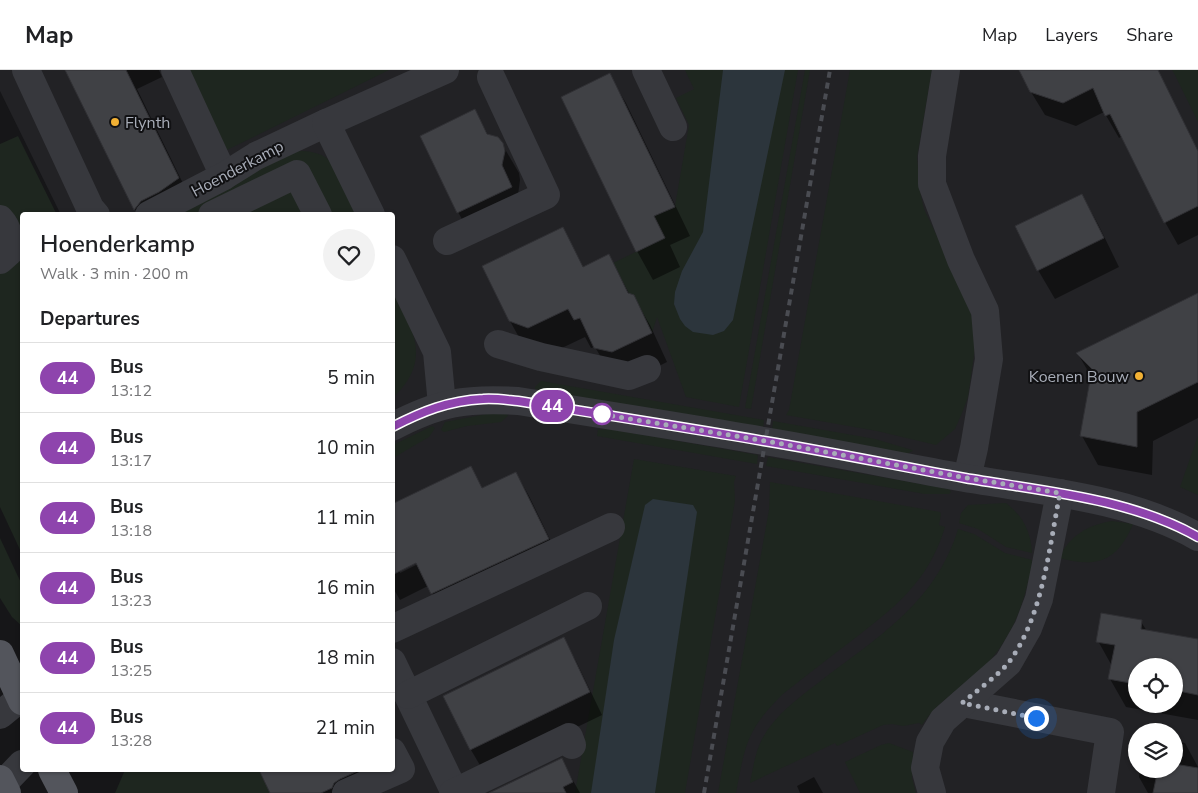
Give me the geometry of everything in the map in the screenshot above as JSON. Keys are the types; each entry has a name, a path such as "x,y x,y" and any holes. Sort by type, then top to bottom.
{"main road":[{"path":"0,654 20,695"},
{"path":"53,772 64,793"}],"street":[{"path":"26,70 93,212"},
{"path":"175,70 224,176"},
{"name":"Hoenderkamp","path":"155,212 224,176 256,156 445,70"},
{"path":"646,70 673,127"},
{"path":"946,70 932,156 932,184 961,260 985,311 989,359 967,478"},
{"path":"447,241 546,195 491,77"},
{"path":"326,123 370,212"},
{"path":"218,212 297,174 316,212"},
{"path":"0,219 4,223 10,237 9,252 0,260"},
{"path":"395,265 437,352 442,405"},
{"path":"498,344 542,357 629,376 647,369"},
{"path":"395,425 418,413 442,405 484,399 518,401 766,441 1060,493 1142,512 1177,525 1198,537"},
{"path":"932,793 925,768 930,742 943,720 1008,663 1028,628 1039,599 1060,493"},
{"path":"395,628 611,527"},
{"path":"408,695 588,606"},
{"path":"395,668 454,793 569,737 572,745"},
{"path":"0,715 20,700"},
{"path":"962,703 1110,732 1100,793"},
{"path":"395,758 401,769 395,772"},
{"path":"2,786 20,766"},
{"path":"346,793 394,772"}],"shaded area":[{"path":"0,70 1198,70 1198,793 243,793 232,772 395,772 395,212 60,212 0,91"},
{"path":"187,70 389,70 227,150"},
{"path":"685,70 798,70 739,407 686,397 657,317 652,333 634,295 628,293 613,263 665,238 654,216 675,206 689,125 676,98 694,89"},
{"path":"723,70 785,70 733,320 724,331 713,335 693,332 685,326 674,304 675,292 682,271 703,232"},
{"path":"805,70 810,70 751,409 745,408"},
{"path":"850,70 932,70 917,157 920,192 924,209 967,299 973,320 975,348 968,397 962,413 955,429 936,445 877,431 786,415 789,410"},
{"path":"1172,70 1198,70 1198,122 1175,75"},
{"path":"18,136 56,212 20,212 20,550 0,507 0,144"},
{"path":"299,151 319,154 330,161 339,175 357,212 324,212 306,177 208,212 167,212"},
{"path":"290,187 308,212 245,212 243,208"},
{"path":"395,293 412,330 415,344 416,357 413,370 406,384 395,396"},
{"path":"541,381 764,420 763,429 535,389"},
{"path":"487,414 507,414 508,416 501,422 467,426 444,432 441,430 445,422"},
{"path":"773,421 875,439 913,451 906,454 772,431"},
{"path":"432,426 435,428 429,437 395,457 395,444"},
{"path":"603,428 758,455 757,464 597,436 598,429 602,430"},
{"path":"1198,436 1198,495 1180,487"},
{"path":"768,457 949,489 951,492 949,494 925,494 766,466"},
{"path":"634,459 736,476 734,482 735,501 685,793 575,793"},
{"path":"770,482 940,512 939,525 945,527 938,547 929,564 908,593 881,618 783,694 771,706 749,739 736,793 718,793 769,510"},
{"path":"653,499 693,505 697,512 655,793 591,793 614,640 645,505"},
{"path":"1006,503 1017,513 1025,525 1030,538 1032,553 1006,547 978,529 959,523 961,513 968,505"},
{"path":"1112,521 1133,524 1127,537 1113,554 1095,562 1072,561 1059,558 1074,537 1081,532 1095,525"},
{"path":"958,529 974,534 1005,553 1032,560 1023,600 1013,626 991,660 938,706 922,725 919,723 903,726 883,725 837,746 835,743 750,783 754,761 760,744 773,722 802,695 882,634 919,599 935,578 948,555"},
{"path":"0,538 20,581 20,624 12,617 0,598"},
{"path":"889,743 913,752 912,778 916,793 860,793 845,762"},
{"path":"124,772 260,772 270,793 115,793"}],"building":[{"path":"65,70 126,70 179,178 159,192 141,201 134,210"},
{"path":"1019,70 1158,70 1198,151 1198,206 1164,223 1110,114 1105,116 1093,88 1063,103 1030,92"},
{"path":"610,73 675,207 654,216 665,238 636,252 561,97"},
{"path":"475,109 487,134 498,137 503,143 505,151 502,165 512,187 457,213 420,136"},
{"path":"1082,194 1104,238 1037,271 1015,226"},
{"path":"563,227 583,267 609,254 628,293 634,295 652,333 612,352 594,348 580,318 574,320 568,309 528,328 509,321 482,266"},
{"path":"1198,293 1198,382 1137,412 1137,447 1080,436 1092,369 1076,353"},
{"path":"471,466 482,488 516,472 549,539 431,594 416,563 395,574 395,503"},
{"path":"1101,613 1142,620 1141,629 1198,639 1198,695 1183,692 1183,658 1128,658 1128,683 1108,679 1115,645 1096,642"},
{"path":"564,637 590,692 470,750 443,696"},
{"path":"562,758 573,782 563,787 566,793 489,793"},
{"path":"1183,766 1198,768 1198,793 1153,793 1156,778 1183,778"},
{"path":"260,772 356,772 340,779 334,783 332,788 321,793 270,793"}],"railway":[{"path":"704,793 830,70"}],"bus line":[{"name":"44","path":"395,425 418,413 442,405 484,399 518,401 766,441 1060,493 1142,512 1177,525 1198,537"}],"place":[{"name":"Flynth","path":"115,122"},
{"name":"Koenen Bouw","path":"1139,376"}],"route":[{"path":"602,414 594,413 766,441 1060,493 1039,599 1028,628 1008,663 962,703 1036,718"}]}
